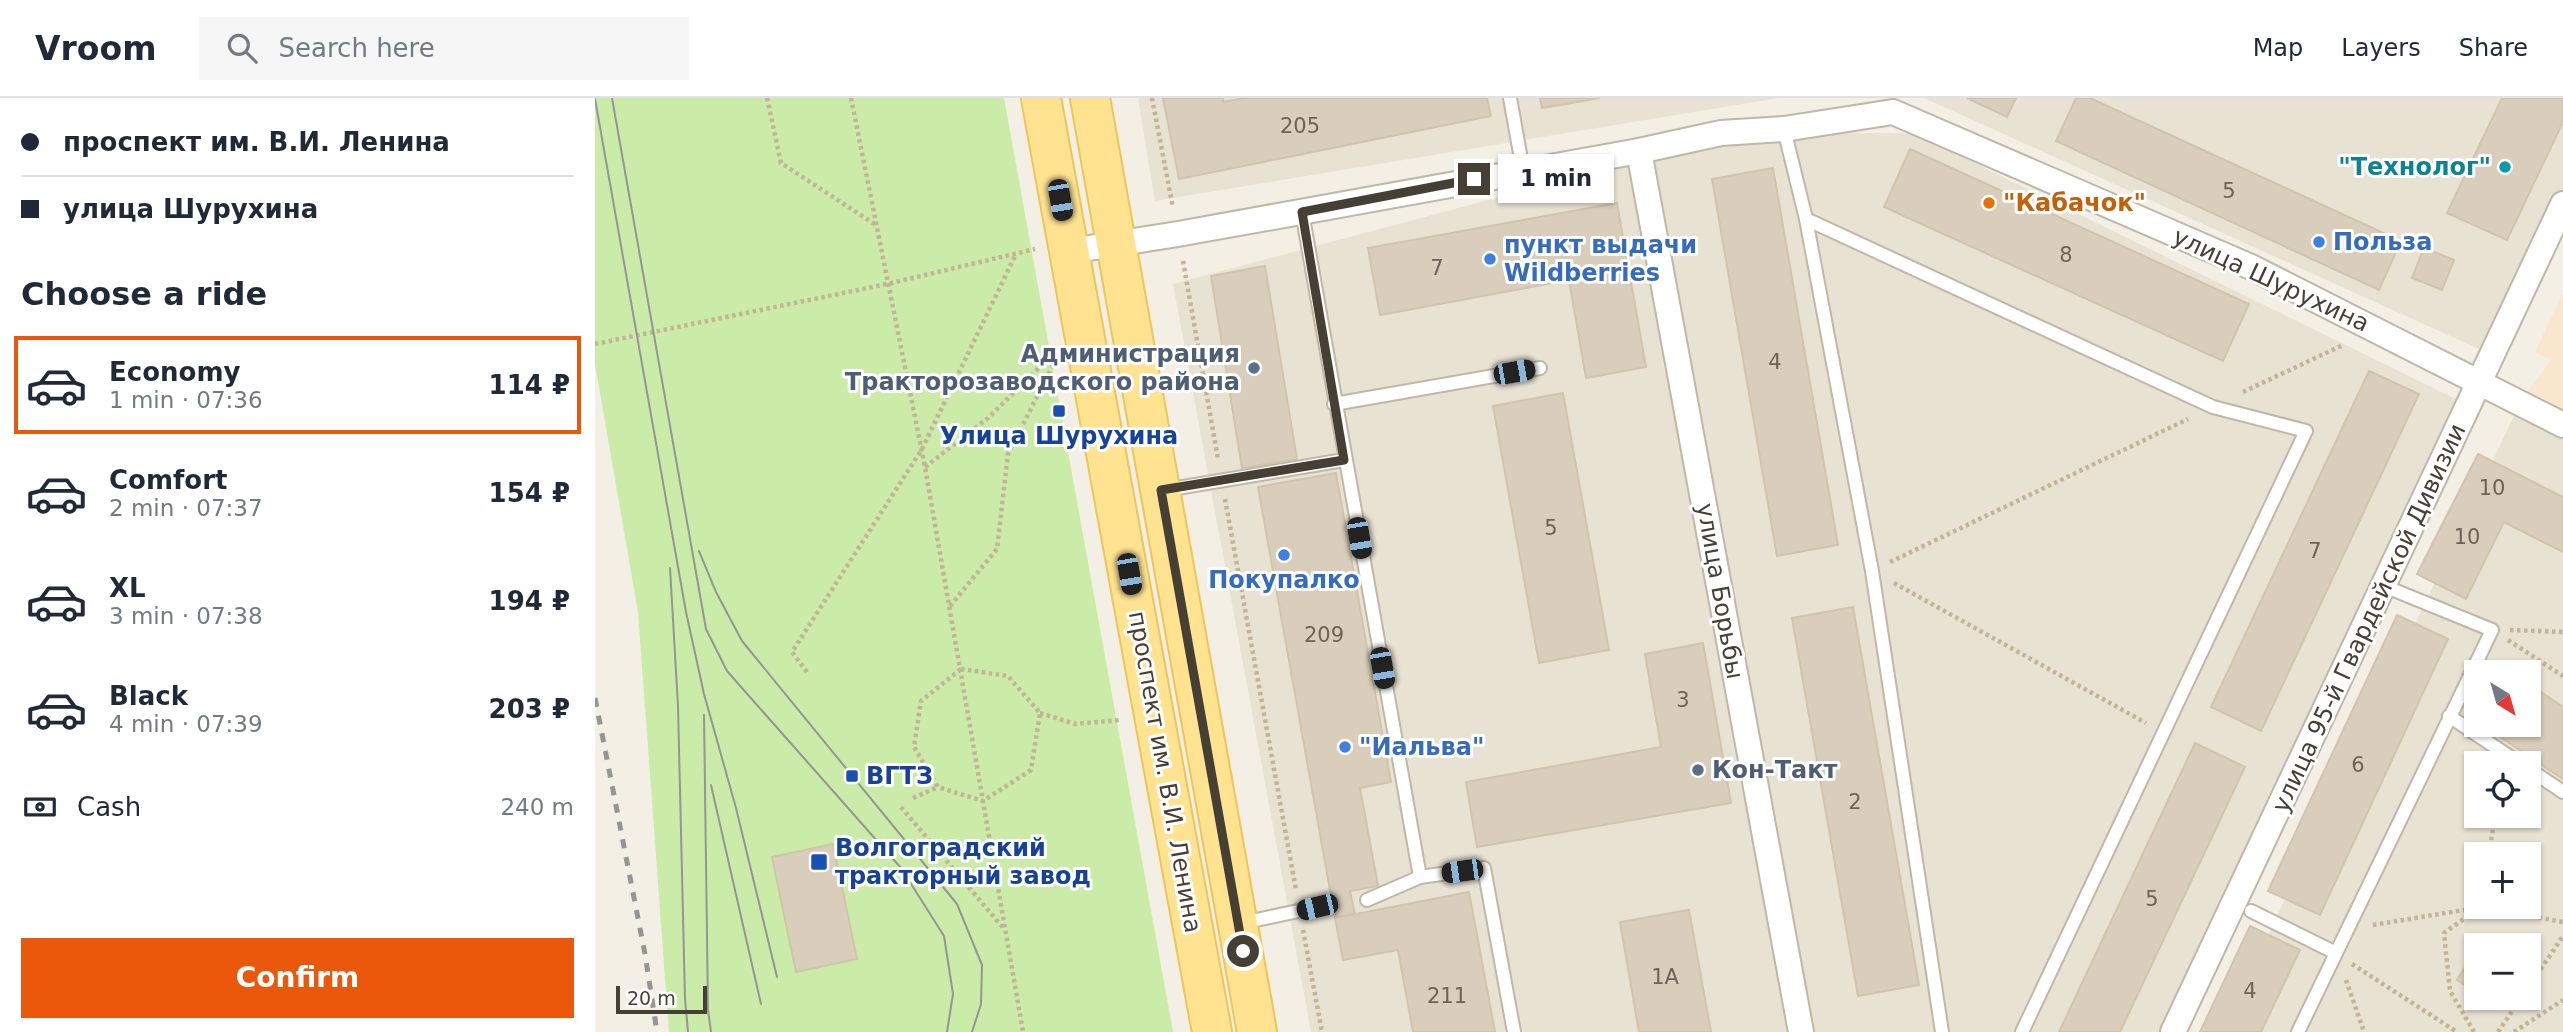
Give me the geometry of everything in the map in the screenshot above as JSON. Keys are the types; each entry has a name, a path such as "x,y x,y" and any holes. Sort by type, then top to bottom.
{"main road":[{"name":"проспект им. В.И. Ленина","path":"1041,98 1212,1032"},
{"name":"проспект им. В.И. Ленина","path":"1090,98 1257,1032"}],"street":[{"name":"улица Шурухина","path":"1070,251 1117,245 1639,151 1721,133 1784,128 1893,112 2251,267 2563,425"},
{"name":"улица Борьбы","path":"1639,151 1801,1032"},
{"name":"улица 95-й Гвардейской Дивизии","path":"2173,1032 2563,204"}],"lane":[{"path":"1510,98 1523,170"},
{"path":"1784,128 1806,219 1872,571 1942,1032"},
{"path":"1302,212 1420,877"},
{"path":"1806,219 2213,407 2306,431 2022,1032"},
{"path":"1334,404 1540,368"},
{"path":"1161,490 1344,460"},
{"path":"2298,1032 2492,630 2383,586"},
{"path":"2449,716 2501,751"},
{"path":"2541,777 2563,792"},
{"path":"1367,900 1420,877 1483,868 1514,1032"},
{"path":"1238,924 1317,907"},
{"path":"2251,911 2336,953"}],"path":[{"path":"767,98 781,163 876,225"},
{"path":"851,98 922,449 1023,1032"},
{"path":"1152,98 1322,1032"},
{"path":"807,671 792,652 922,449 1017,253"},
{"path":"595,344 887,284"},
{"path":"1872,571 2375,329"},
{"path":"925,467 988,418 1063,345 1008,454 997,549 950,607"},
{"path":"1872,571 2162,733"},
{"path":"2492,630 2563,632"},
{"path":"2492,630 2563,676"},
{"path":"983,801 939,787 914,747 921,701 961,669 1008,676 1040,713 1075,724 1123,719"},
{"path":"983,801 1031,770 1040,713"},
{"path":"913,798 939,787"},
{"path":"901,807 1005,930"},
{"path":"2348,929 2464,909"},
{"path":"2541,918 2563,922"},
{"path":"2464,919 2444,933 2450,991 2474,1032"},
{"path":"2541,969 2563,936"},
{"path":"2336,953 2364,1032"},
{"path":"2336,953 2457,1032"},
{"path":"2514,1032 2563,1000"},
{"path":"2498,1032 2513,1010"}],"shaded area":[{"path":"1138,98 1778,98 1155,201"},
{"path":"1924,98 2563,98 2563,195 2488,353"},
{"path":"1913,133 2464,403 2165,1032 1311,1032 1173,284 1736,134"},
{"path":"2563,293 2563,425 2521,401 2551,360 2535,352"},
{"path":"2521,401 2563,425 2563,1032 2222,1032"}],"green space":[{"path":"595,98 1004,98 1173,1032 669,1032 638,612 595,364"}],"building":[{"path":"1163,98 1223,98 1223,102 1245,98 1487,98 1491,116 1179,179"},
{"path":"1540,98 1600,98 1542,108"},
{"path":"1967,98 2016,98 2007,117"},
{"path":"2076,98 2090,98 2401,241 2379,290 2056,141"},
{"name":"\"Технолог\"","path":"2502,98 2563,98 2563,122 2507,240 2447,213"},
{"path":"1910,149 2249,304 2223,361 1884,207"},
{"path":"1773,168 1838,545 1777,556 1712,179"},
{"path":"1617,203 1646,367 1586,378 1569,280 1380,315 1368,248"},
{"path":"2424,248 2454,260 2442,290 2412,278"},
{"name":"Администрация Тракторозаводского района","path":"1265,266 1297,459 1242,468 1211,276"},
{"path":"2369,371 2419,394 2261,731 2211,707"},
{"path":"1563,393 1609,650 1539,663 1493,406"},
{"path":"2478,454 2563,497 2563,552 2504,522 2466,599 2417,574"},
{"path":"1336,473 1391,782 1360,788 1378,886 1350,891 1355,914 1335,918 1258,487"},
{"path":"1853,607 1919,985 1858,996 1792,618"},
{"path":"2397,615 2448,639 2320,915 2268,891"},
{"path":"1703,643 1731,803 1477,847 1466,782 1661,747 1645,654"},
{"path":"2541,692 2563,707 2563,779 2541,764 2541,751 2521,751 2500,737 2541,737"},
{"path":"2195,743 2245,767 2120,1032 2059,1032"},
{"path":"833,844 857,959 796,972 772,857"},
{"path":"1469,892 1495,1032 1413,1032 1398,950 1343,960 1335,918"},
{"path":"1689,910 1711,1032 1639,1032 1620,922"},
{"path":"2250,926 2300,950 2261,1032 2200,1032"},
{"path":"2464,969 2464,984 2457,980"}],"tram line":[{"path":"612,98 706,629 727,671 901,868 944,936 953,994 947,1032"},
{"path":"595,99 686,612 704,694 736,808 777,977"},
{"path":"699,551 716,592 742,641 957,904 982,965 981,1004 972,1032"},
{"path":"670,568 678,706 688,1032"},
{"path":"704,715 708,1010 711,1032"},
{"path":"711,785 761,1004"}],"railway":[{"path":"595,698 645,954 657,1032"}],"place":[{"name":"\"Технолог\"","path":"2505,167"},
{"name":"\"Кабачок\"","path":"1989,203"},
{"name":"Польза","path":"2319,242"},
{"name":"пункт выдачи Wildberries","path":"1490,259"},
{"name":"Администрация Тракторозаводского района","path":"1254,368"},
{"name":"Улица Шурухина","path":"1059,411"},
{"name":"Покупалко","path":"1284,555"},
{"name":"\"Иальва\"","path":"1345,747"},
{"name":"Кон-Такт","path":"1698,770"},
{"name":"ВГТЗ","path":"852,776"},
{"name":"Волгоградский тракторный завод","path":"819,862"}],"route":[{"path":"1243,951 1161,490 1344,460 1302,212 1474,179"}]}
